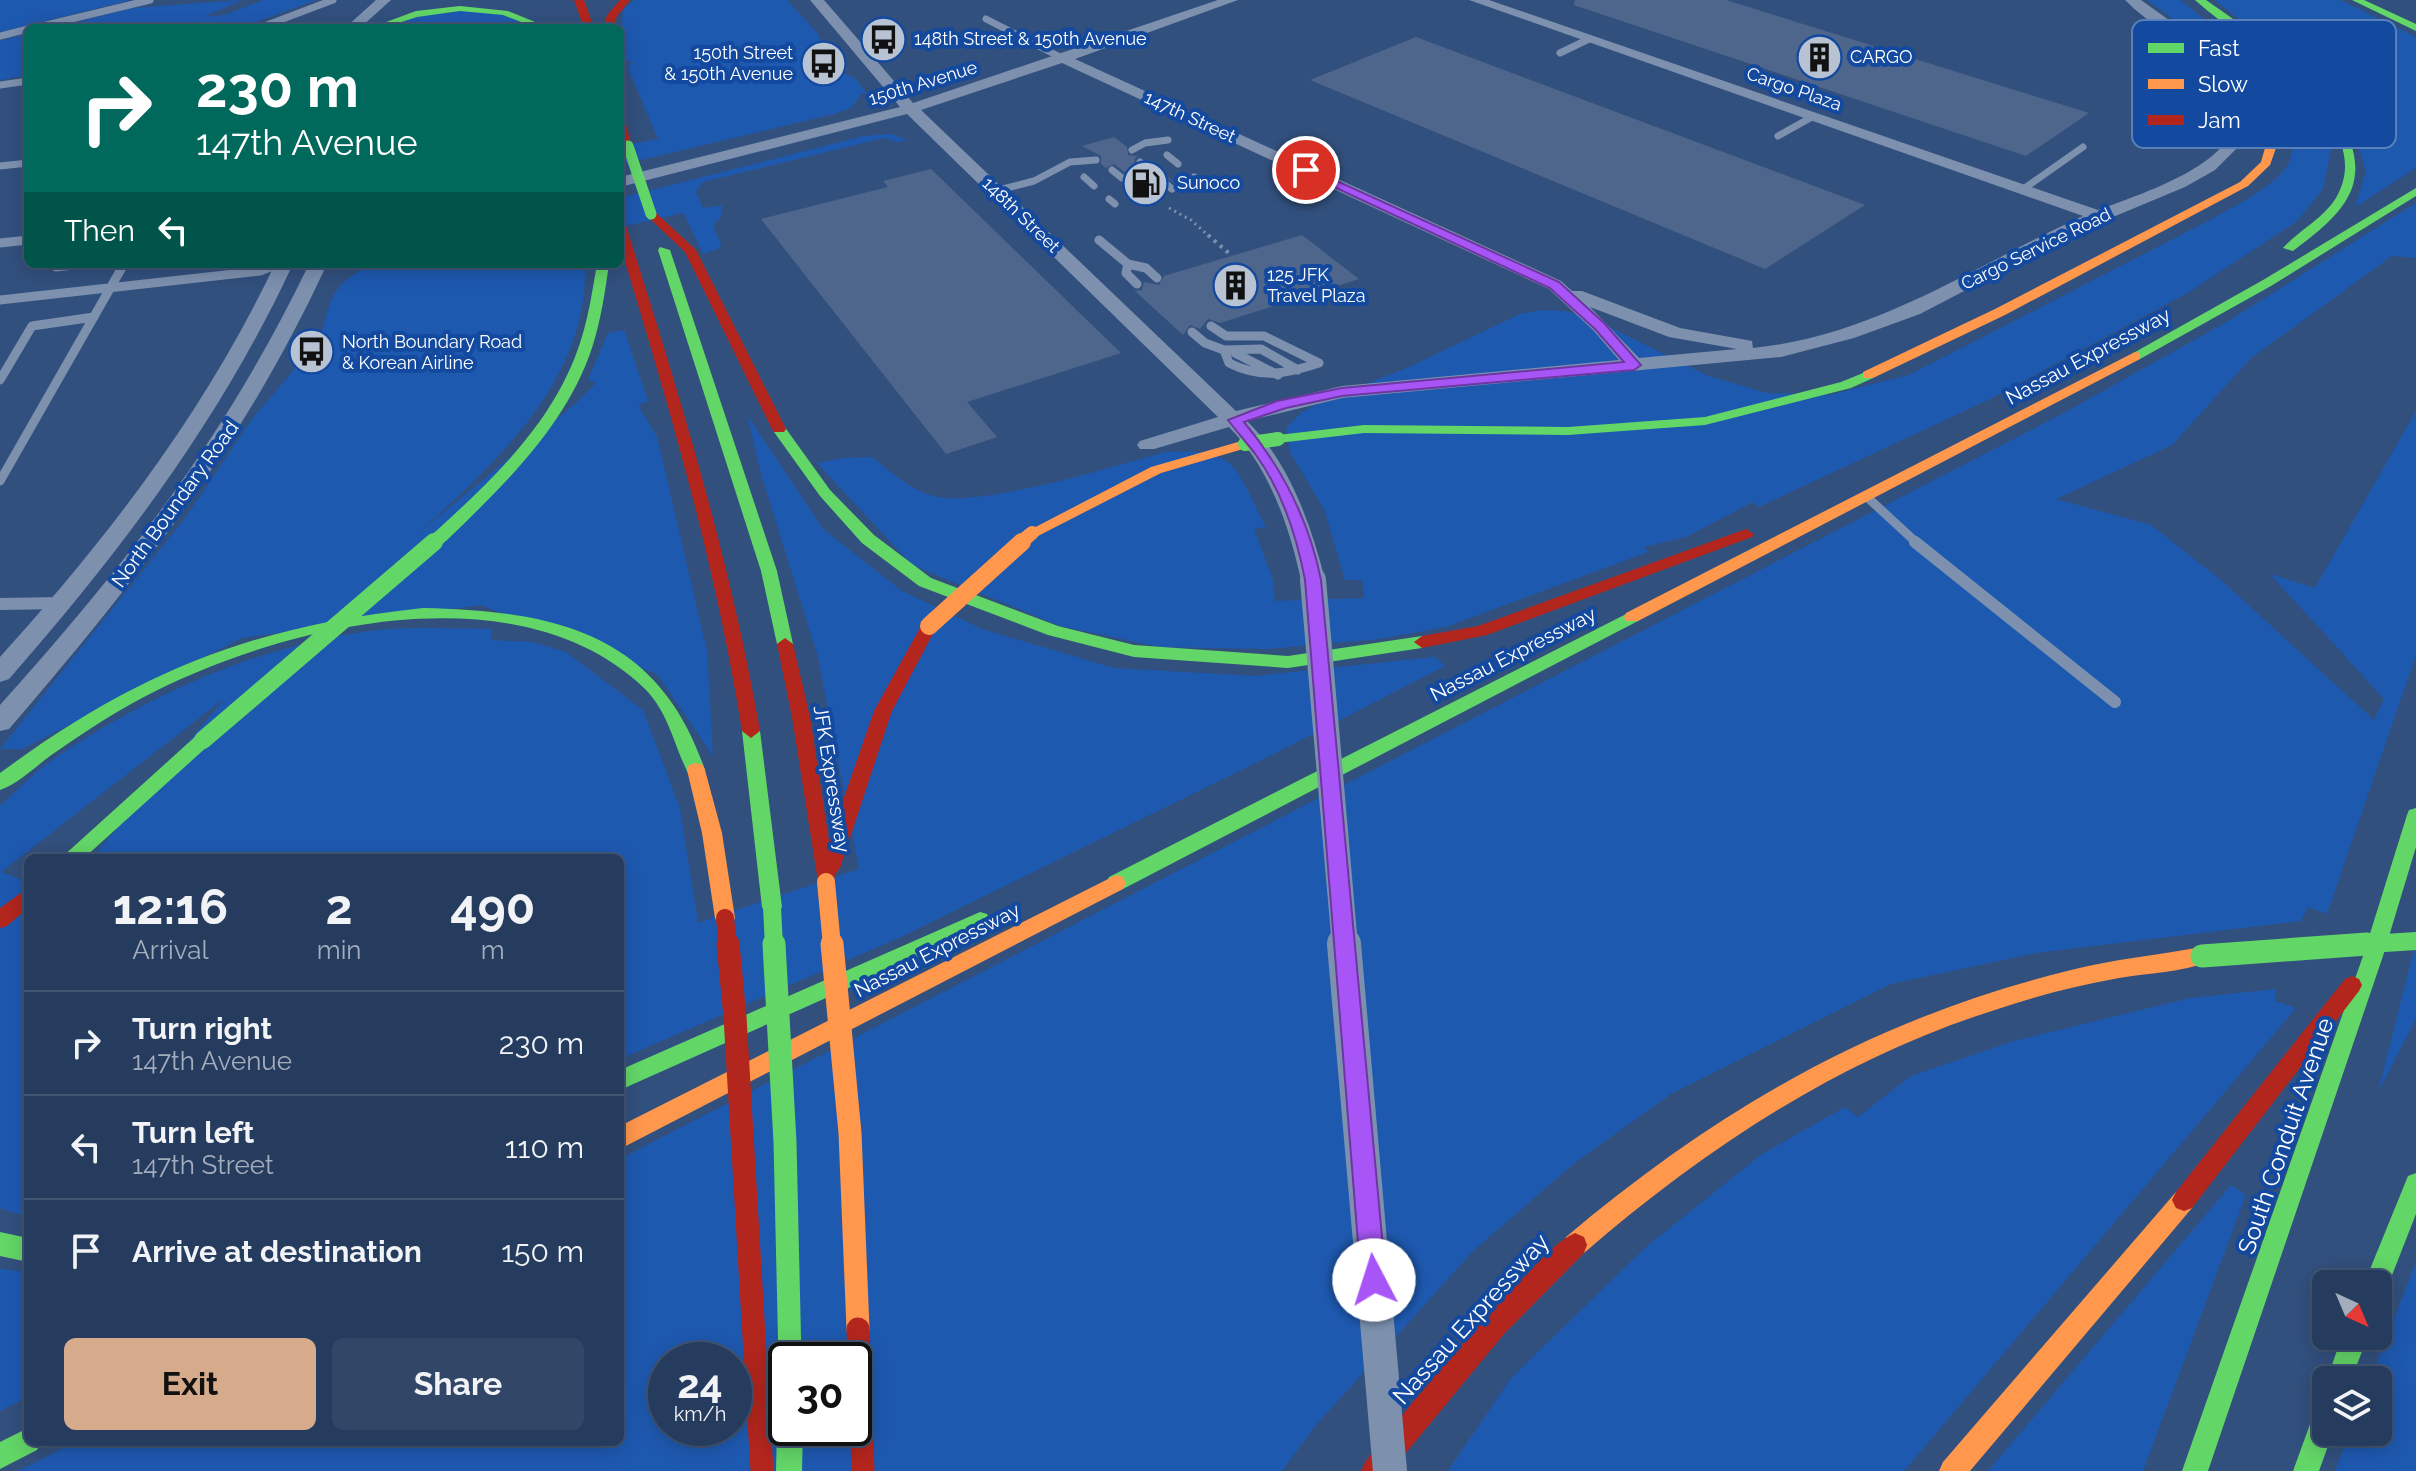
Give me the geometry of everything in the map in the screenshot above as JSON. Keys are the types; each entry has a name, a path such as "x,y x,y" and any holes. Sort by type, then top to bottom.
{"main road":[{"path":"579,0 588,24"},
{"path":"609,24 612,15 625,0"},
{"path":"2357,0 2416,28"},
{"path":"2374,0 2416,21"},
{"path":"385,24 414,12 483,3 521,9 554,24"},
{"path":"2206,4 2226,20"},
{"name":"JFK Expressway","path":"624,133 769,571 801,717 826,882 850,1133 863,1471"},
{"path":"826,882 851,800 907,658 929,626 1032,533 1156,470 1245,444 1364,429 1568,431 1705,421 1846,385 2014,305 2244,184 2266,163 2271,148"},
{"path":"2203,321 2325,216 2342,196 2351,174 2349,148"},
{"name":"Nassau Expressway","path":"624,1136 2203,321 2416,191"},
{"path":"651,214 690,250 779,429 825,493 868,539 925,582 1054,631 1134,651 1288,662 1378,650 1481,631 1899,480"},
{"path":"624,239 694,467 725,587 753,736 772,907 785,1142 790,1342"},
{"path":"75,854 181,759 440,537 530,446 574,382 596,329 603,268"},
{"path":"0,783 34,756 98,715 173,676 241,649 300,632 372,618 439,613 505,618 564,632 589,642 632,668 662,699 692,758 725,918 735,1017 762,1471"},
{"path":"1217,810 1486,693"},
{"path":"58,854 181,759"},
{"name":"South Conduit Avenue","path":"2195,1471 2373,956 2416,815"},
{"path":"0,899 24,886"},
{"path":"0,920 24,886"},
{"path":"624,1078 855,978 998,911"},
{"name":"Nassau Expressway","path":"1374,1471 1450,1372 1547,1267 1645,1182 1725,1125 1824,1067 1936,1018 2085,975 2202,956 2416,941"},
{"path":"1952,1471 2201,1181 2373,956"},
{"path":"2382,1270 2416,1184"},
{"path":"0,1244 24,1249"},
{"path":"0,1456 24,1443"},
{"path":"789,1471 790,1446"},
{"path":"2306,1471 2315,1446"}],"street":[{"path":"357,24 384,0"},
{"name":"148th Street","path":"817,0 910,109 1235,420 1264,455 1283,489 1302,535 1313,580 1390,1471"},
{"name":"150th Avenue","path":"624,181 910,109 1231,0"},
{"name":"Cargo Plaza","path":"1476,0 2098,216"},
{"path":"2132,0 2157,20"},
{"name":"147th Street","path":"1064,59 1555,285 1600,326 1634,365"},
{"name":"Cargo Service Road","path":"1147,445 1282,404 1342,392 1781,351 1836,338 1888,321 2098,216 2140,202 2203,170 2230,148"},
{"name":"North Boundary Road","path":"0,673 144,499 204,412 250,336 279,268"},
{"name":"North Boundary Road","path":"0,722 107,598 205,467 274,355 316,268"},
{"path":"1555,285 1628,317 1676,333 1781,351"}],"lane":[{"path":"51,24 150,0"},
{"path":"270,24 333,0"},
{"name":"147th Street","path":"986,19 1064,59"},
{"path":"0,36 24,30"},
{"path":"1560,53 1589,39"},
{"path":"0,85 24,82"},
{"path":"1778,136 1812,117"},
{"path":"1122,144 1168,140"},
{"path":"1132,150 1145,143"},
{"path":"2022,190 2083,147"},
{"path":"995,191 1034,181 1090,152"},
{"path":"1167,155 1178,164"},
{"path":"1070,162 1096,160"},
{"path":"1140,162 1150,171"},
{"path":"2,168 24,164"},
{"path":"1112,170 1122,178"},
{"path":"1084,177 1094,186"},
{"path":"0,243 24,240"},
{"path":"1099,240 1128,264 1146,268 1157,278"},
{"path":"1128,264 1126,273 1137,284"},
{"path":"0,481 122,268"},
{"path":"0,300 269,268"},
{"path":"0,380 32,326 94,317"},
{"path":"1211,326 1226,336 1264,336 1319,363 1259,377 1229,363 1224,350"},
{"path":"1192,332 1205,343 1224,350 1261,349 1298,370"},
{"path":"1867,497 1905,534 2115,702"},
{"path":"0,604 61,603"}],"path":[{"path":"1163,203 1191,220 1232,256"}],"shaded area":[{"path":"0,0 131,0 24,24 0,32"},
{"path":"242,0 203,17 225,15 264,0 316,0 251,24 68,24 134,8"},
{"path":"635,0 787,0 818,34 826,57 819,58 833,71 854,77 867,94 862,93 851,108 834,114 624,164 624,145 658,139 628,68 632,62 624,57 623,10"},
{"path":"2147,0 2180,0 2205,20 2175,20"},
{"path":"2215,0 2340,0 2381,20 2240,20"},
{"path":"449,8 516,15 525,24 394,24 409,17"},
{"path":"2396,27 2416,37 2416,168 2355,207 2366,171 2358,148 2396,148"},
{"path":"24,35 24,76 0,80 0,41"},
{"path":"890,134 908,140 897,142 884,138 703,182 696,192 703,208 722,205 721,216 713,226 720,248 703,254 684,213 624,226 624,197 864,136"},
{"path":"2292,148 2331,150 2323,189 2297,221 2191,291 1988,400 1759,507 1753,502 1686,537 1644,547 1648,552 1446,627 1379,639 1268,649 1160,647 1060,626 912,565 817,463 872,457 916,489 933,496 954,498 1048,484 1166,452 1209,454 1232,466 1241,477 1266,527 1254,529 1273,580 1275,601 1364,598 1362,580 1345,580 1324,509 1291,454 1286,428 1302,412 1324,401 1409,367 1520,314 1541,310 1589,317 1708,376 1767,393 1829,395 1909,375 2212,219 2272,182 2287,166"},
{"path":"2416,203 2416,258 2392,256 2251,358 2172,445 2056,499 2151,525 2222,581 2374,720 2384,699 2270,574 2315,588 2416,411 2416,655 2327,914 2308,907 2301,921 2036,953 1891,984 1671,1094 1576,1162 1474,1250 1316,1425 1282,1471 19,1471 67,1446 624,1446 624,1157 2062,414 2230,320"},
{"path":"365,268 585,268 582,306 571,346 554,382 505,449 415,536 576,403 596,383 588,380 608,333 624,330 648,401 638,405 657,437 707,651 713,756 657,674 481,605 242,638 22,749 0,749 186,517 252,419 298,365 307,363 322,333 334,296 354,274"},
{"path":"747,415 823,529 902,591 982,629 1114,668 1254,676 1435,657 1445,666 1272,755 901,937 624,1057 624,854 95,854 225,698 1,872 24,881 24,1216 0,1208 0,806 48,763 91,735 205,676 286,648 370,631 492,629 491,640 532,642 566,652 643,710 680,809 698,923 859,869 818,657 762,477"},
{"path":"2416,941 2416,1019 2378,1092"},
{"path":"2276,989 2275,1001 2296,1008 1904,1471 1448,1471 1511,1378 1646,1247 1762,1154 1845,1107 1858,1117 1911,1076 2014,1041 2190,998"},
{"path":"2231,1185 2246,1195 2143,1471 1988,1471"},
{"path":"2416,1262 2416,1471 2335,1471 2345,1446 2392,1446 2392,1366 2375,1366 2382,1350 2392,1350 2392,1324"},
{"path":"0,1269 24,1272 24,1399 0,1411"}],"building":[{"name":"CARGO","path":"1575,0 1726,0 2089,113 2026,156 1574,5"},
{"path":"1416,37 1865,205 1765,269 1310,80"},
{"path":"1114,137 1127,147 1128,155 1139,156 1135,158 1134,165 1146,176 1154,176 1156,168 1174,182 1165,178 1160,186 1146,189 1137,185 1132,188 1126,183 1126,173 1114,164 1106,168 1101,164 1101,156 1082,146"},
{"path":"931,169 1121,353 967,402 997,437 946,454 761,219 888,187 883,181"},
{"name":"125 JFK Travel Plaza","path":"1302,235 1359,279 1220,323 1208,319 1200,329 1190,325 1183,335 1135,291 1142,290 1144,282 1159,285 1164,276"}],"traffic: fast":[{"path":"2200,0 2227,20"},
{"path":"2357,0 2416,28"},
{"path":"385,24 416,14 460,8 505,13 536,24"},
{"path":"628,146 651,214"},
{"path":"2289,248 2337,205 2347,186 2350,160 2346,148"},
{"path":"2135,356 2267,283 2416,191"},
{"path":"664,250 769,571 785,644"},
{"path":"440,537 502,477 551,417 585,349 602,268"},
{"path":"1278,439 1364,429 1568,431 1705,421 1846,385 1868,375"},
{"path":"779,429 825,493 868,539 925,582 1054,631 1134,651 1288,662 1422,642"},
{"path":"1245,444 1278,439"},
{"path":"203,740 440,537"},
{"path":"0,783 87,722 180,672 292,634 357,621 423,614 488,615 550,626 605,649 659,694 678,725 696,770"},
{"path":"1116,883 1632,617"},
{"path":"751,731 772,907"},
{"path":"75,854 203,740"},
{"path":"2195,1471 2373,956 2416,815"},
{"path":"772,907 785,1142 790,1342"},
{"path":"624,1078 980,920"},
{"path":"2202,956 2416,941"},
{"path":"2382,1270 2416,1184"},
{"path":"0,1244 24,1249"},
{"path":"2343,1366 2350,1350"},
{"path":"0,1456 24,1443"},
{"path":"789,1471 790,1446"},
{"path":"2306,1471 2315,1446"}],"traffic: slow":[{"path":"1868,375 2000,312 2244,184 2266,163 2271,148"},
{"path":"1632,617 2135,356"},
{"path":"1032,533 1156,470 1245,444"},
{"path":"929,626 1032,533"},
{"path":"696,770 712,833 725,918"},
{"path":"826,882 850,1133 858,1329"},
{"path":"624,1136 1116,883"},
{"path":"1575,1245 1687,1154 1806,1080 1868,1049 1932,1022 2070,979 2202,956"},
{"path":"1952,1471 2184,1200"}],"traffic: jam":[{"path":"579,0 588,24"},
{"path":"609,24 612,15 625,0"},
{"path":"624,133 628,146"},
{"path":"651,214 690,250 779,429"},
{"path":"624,239 696,476 727,602 751,731"},
{"path":"1422,642 1481,631 1746,534"},
{"path":"830,868 883,711 929,626"},
{"path":"785,644 801,717 826,882"},
{"path":"0,920 24,899"},
{"path":"725,918 735,1017 762,1471"},
{"path":"2184,1200 2352,985"},
{"path":"1374,1471 1495,1325 1575,1245"},
{"path":"858,1329 863,1471"}],"place":[{"name":"148th Street & 150th Avenue","path":"883,39"},
{"name":"CARGO","path":"1819,57"},
{"name":"150th Street & 150th Avenue","path":"824,63"},
{"name":"Sunoco","path":"1146,183"},
{"name":"125 JFK Travel Plaza","path":"1236,285"},
{"name":"North Boundary Road & Korean Airline","path":"311,352"}],"route":[{"path":"1306,170 1555,285 1600,326 1634,365 1554,374 1402,384 1342,392 1282,404 1235,420 1264,455 1283,489 1307,550 1313,580 1374,1280"}]}
